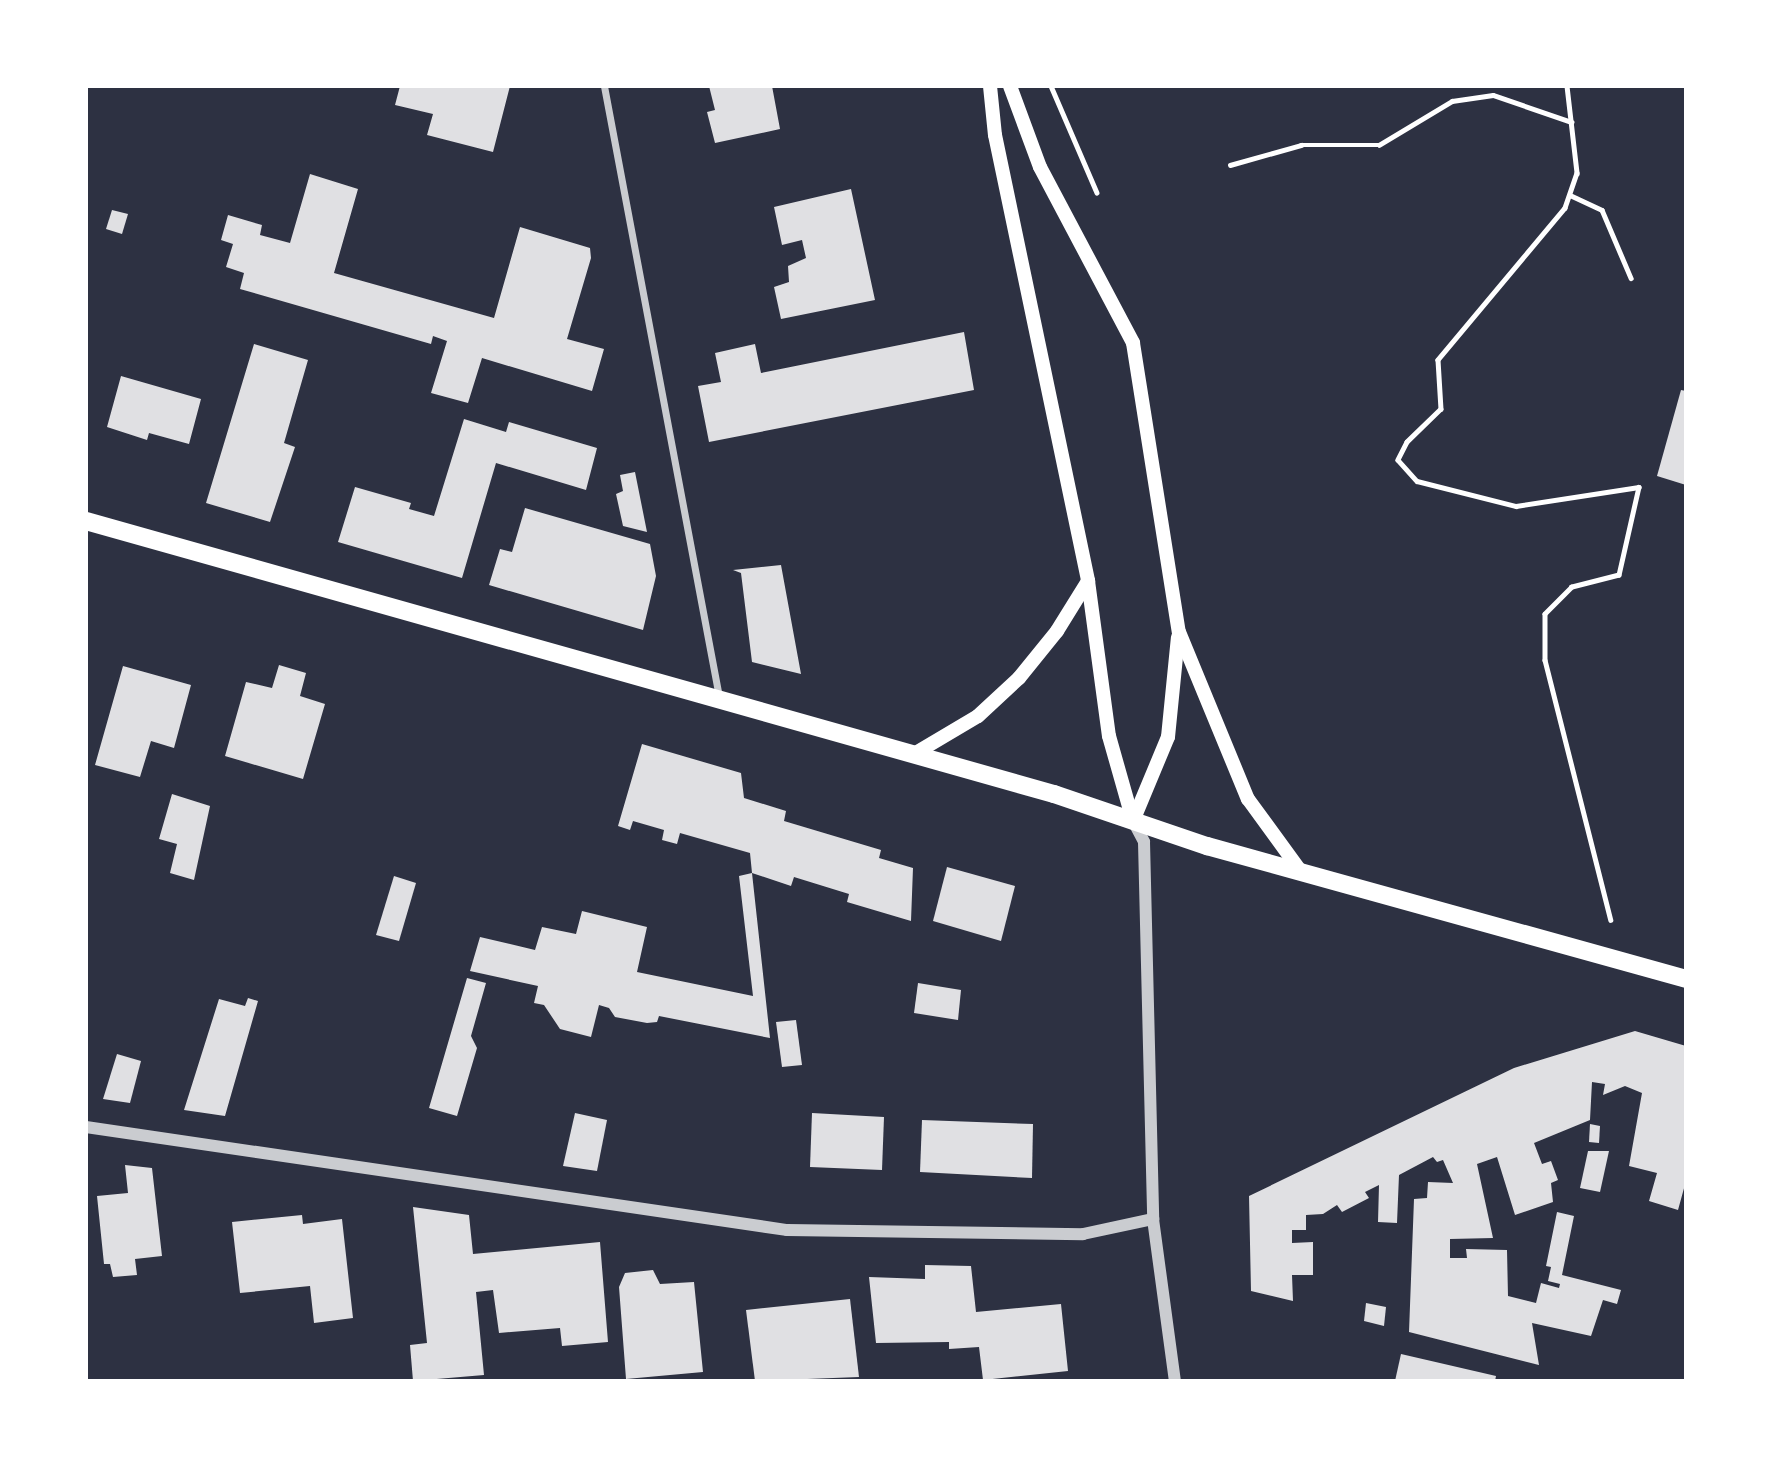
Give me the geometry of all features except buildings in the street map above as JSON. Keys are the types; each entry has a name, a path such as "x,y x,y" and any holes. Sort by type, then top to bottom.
{"main road":[{"path":"990,86 995,135 1088,581 1109,736 1133,821"},
{"path":"1010,86 1040,167 1133,343 1179,632 1248,799 1299,869"},
{"path":"86,521 914,754 1580,953 1604,955 1686,979"},
{"path":"914,754 978,716 1019,678 1057,631 1088,581"},
{"path":"1133,821 1168,737 1179,632"}],"street":[{"path":"604,86 719,699"},
{"path":"1133,821 1144,842 1153,1219 1175,1381"},
{"path":"86,1126 787,1230 1083,1234 1153,1219"}],"path":[{"path":"1567,86 1577,173 1565,208 1438,360 1441,409 1407,442 1398,460 1417,481 1516,506 1639,487 1619,575 1572,587 1545,614 1545,660 1612,916 1604,955"},
{"path":"1230,165 1301,145 1379,145 1452,101 1493,95 1572,122"},
{"path":"1570,195 1602,210 1631,278"}]}
